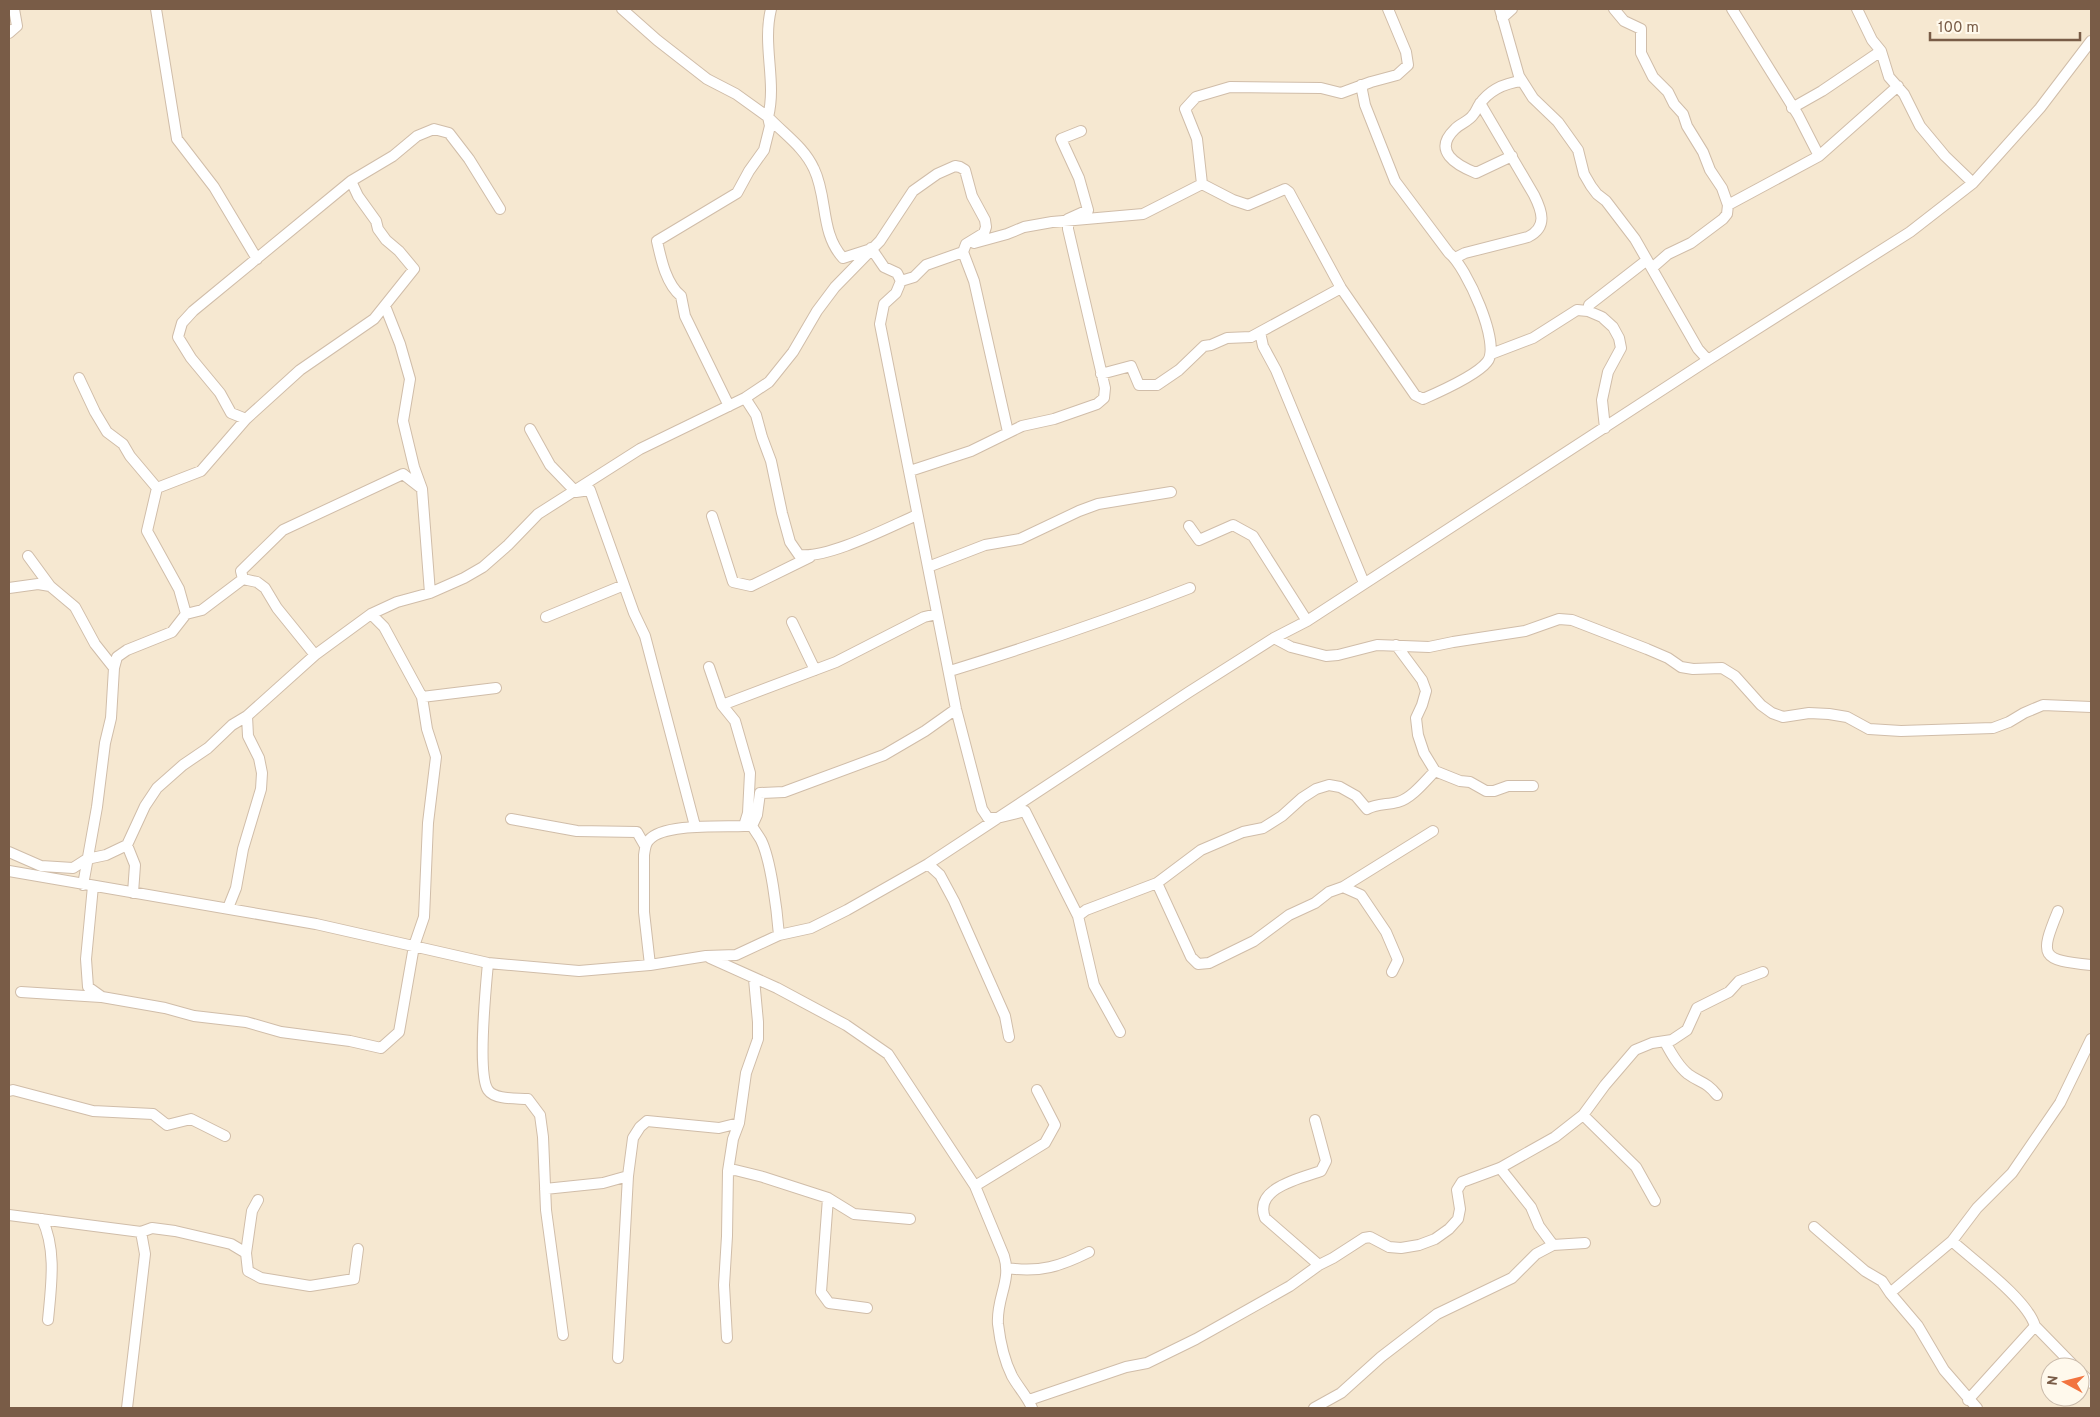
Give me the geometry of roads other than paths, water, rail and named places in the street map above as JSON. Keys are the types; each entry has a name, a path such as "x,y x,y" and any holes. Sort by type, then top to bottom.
{"street":[{"path":"9,33 17,26 14,9"},
{"path":"156,9 177,139 214,187 257,259"},
{"path":"622,9 657,40 707,79 736,94 798,144 814,168 822,192 826,227 834,248 843,258 871,248"},
{"path":"729,406 685,316 681,296 676,292 664,270 656,241 737,193 749,171 764,150 770,126 768,118 772,101 772,84 767,46 771,9"},
{"path":"1202,184 1197,139 1185,109 1196,97 1230,87 1321,88 1342,93 1361,85 1397,75 1408,65 1406,52 1388,9"},
{"path":"1512,9 1501,13 1519,76 1534,98 1558,122 1578,150 1584,174 1591,186 1606,201 1626,227 1650,264 1698,349 1708,360"},
{"path":"1588,311 1589,305 1650,264 1691,243 1723,219 1727,214 1728,205 1722,188 1710,170 1703,152 1687,126 1683,114 1674,104 1668,92 1653,77 1641,54 1641,29 1624,21 1614,9"},
{"path":"1732,9 1819,156"},
{"path":"1857,9 1872,40 1881,51 1889,77 1904,94 1920,126 1945,156 1973,183"},
{"path":"9,871 316,924 488,963 579,971 650,965 706,956 736,955 780,935 811,928 928,864 1274,638 1307,621 1708,360 1910,232 1973,183 2040,108 2091,41"},
{"path":"1792,108 1822,91 1881,51"},
{"path":"1512,156 1476,173 1461,167 1446,152 1446,140 1454,130 1473,116 1480,103 1500,87 1522,81"},
{"path":"1202,184 1248,206 1285,189 1289,192 1341,288 1415,394 1423,399 1461,381 1487,362 1491,354 1483,313 1466,275 1455,258 1449,253 1395,181 1365,105 1361,85"},
{"path":"1728,205 1819,156 1898,86"},
{"path":"1455,258 1465,253 1516,241 1537,232 1542,222 1540,208 1480,103"},
{"path":"246,419 231,413 220,393 191,358 178,337 182,323 193,311 351,182 393,156 417,136 434,129 449,133 469,159 500,209"},
{"path":"900,281 914,277 926,265 964,248 1024,227 1068,219 1088,210 1079,178 1061,139 1081,132"},
{"path":"9,852 41,866 74,868 87,859 106,855 127,845 145,806 157,788 182,765 208,748 232,725 247,716 315,655 371,614 397,602 430,593 464,578 483,567 508,545 538,514 576,492 640,449 745,398 769,382 793,352 817,312 835,287 871,248 880,241 913,191 938,174 955,166 965,170 972,196 986,226 984,233 964,248"},
{"path":"157,488 201,471 246,419 300,370 374,319 414,269 399,251 386,240 351,182"},
{"path":"1068,219 1075,221 1143,214 1202,184"},
{"path":"910,471 971,451 1022,426 1054,419 1097,404 1104,398 1105,388 1081,291 1076,259 1068,229 1068,219"},
{"path":"871,248 884,267 897,273 900,281 896,293 884,304 880,324 956,709 982,809 988,818 998,818 1026,812 1078,916 1094,985 1120,1032"},
{"path":"964,248 978,298 1008,432"},
{"path":"1101,374 1131,366 1139,385 1157,385 1179,370 1204,346 1227,338 1251,336 1341,288"},
{"path":"385,306 400,344 410,379 403,421 414,467 422,489 430,593"},
{"path":"1491,354 1533,338 1577,310 1588,311 1602,317 1613,327 1620,338 1621,348 1608,372 1602,400 1605,428"},
{"path":"1260,332 1263,346 1276,370 1364,583"},
{"path":"79,378 107,432 123,444 130,456 157,488"},
{"path":"745,398 756,415 771,460 790,542 799,555 810,557"},
{"path":"530,429 550,465 576,492"},
{"path":"243,579 241,571 283,530 403,474 422,489"},
{"path":"157,488 147,531 179,589 186,614"},
{"path":"576,492 590,490 634,613 645,636 695,826"},
{"path":"928,567 985,545 1020,539 1098,504 1171,492"},
{"path":"712,516 733,582 751,586 810,557 828,553 917,515"},
{"path":"1189,526 1199,540 1234,526 1253,536 1307,621"},
{"path":"28,556 50,586 75,607 95,644 114,668"},
{"path":"102,997 88,987 86,958 87,859 97,807 105,743 111,718 114,668 117,657 127,650 172,632 186,614 202,610 243,579"},
{"path":"243,579 256,582 265,588 277,608 315,655"},
{"path":"9,588 38,584 50,586"},
{"path":"546,617 624,585"},
{"path":"950,671 1066,635 1092,623 1190,588"},
{"path":"21,992 102,997 165,1008 194,1016 246,1022 281,1032 350,1041 381,1048 399,1032 414,946 424,917 428,823 436,757 426,729 422,697 384,627 371,614"},
{"path":"722,705 814,670 867,647 924,617 937,614"},
{"path":"1274,638 1291,647 1326,656 1338,655 1376,645 1429,647 1525,632 1559,620 1572,620 1647,648 1668,658 1681,667 1693,669 1722,668 1735,676 1761,705 1772,713 1783,717 1809,713 1829,714 1847,717 1869,729 1911,731 1993,728 2043,705 2091,707"},
{"path":"792,622 814,670"},
{"path":"1396,645 1422,680 1426,692 1416,718 1418,735 1424,753 1435,771 1460,781 1470,782 1486,790 1494,791 1508,786 1532,786"},
{"path":"709,667 722,705 735,721 750,773 748,826 761,840 780,935"},
{"path":"422,697 496,688"},
{"path":"511,819 577,830 656,834 695,826 748,826 757,815 760,793 784,792 884,755 925,731 956,709"},
{"path":"228,908 236,888 243,849 261,789 262,773 259,758 248,736 247,716"},
{"path":"1078,916 1086,910 1158,884 1201,850 1243,832 1264,828 1316,789 1329,785 1340,787 1356,796 1367,809 1374,805 1401,801 1419,788 1435,771"},
{"path":"1158,884 1190,956 1198,964 1209,963 1254,941 1289,915 1315,903 1329,892 1343,887 1433,831"},
{"path":"637,832 645,846 644,912 650,965"},
{"path":"645,846 656,834"},
{"path":"127,845 135,865 133,893"},
{"path":"928,864 940,876 954,901 1005,1016 1009,1037"},
{"path":"34,876 41,866"},
{"path":"1343,887 1361,895 1386,932 1398,960 1392,972"},
{"path":"2058,911 2047,938 2046,948 2048,954 2055,959 2091,965"},
{"path":"706,956 777,988 846,1025 888,1054 975,1186 1008,1268 999,1304 1000,1339 1012,1376 1031,1404 1126,1367 1147,1363 1196,1339 1271,1297 1364,1238 1370,1237 1389,1247 1401,1248 1419,1245 1435,1239 1449,1229 1458,1219 1460,1209 1457,1190 1459,1185 1500,1168 1555,1137 1583,1115 1605,1085 1635,1050 1652,1043 1672,1040 1686,1030 1697,1008 1729,992 1740,981 1763,972"},
{"path":"488,963 482,1044 485,1083 488,1090 496,1096 528,1099 540,1115 543,1136 545,1189 563,1335"},
{"path":"726,1338 724,1285 728,1171 733,1139 739,1123 746,1073 758,1039 754,979"},
{"path":"1890,1293 1952,1241 1977,1208 2012,1173 2060,1103 2091,1039"},
{"path":"1665,1042 1674,1058 1688,1074 1709,1085 1716,1094"},
{"path":"9,1091 13,1090 43,1097 92,1111 153,1114 167,1125 191,1119 225,1136"},
{"path":"975,1186 1045,1143 1055,1125 1037,1090"},
{"path":"1583,1115 1636,1167 1655,1201"},
{"path":"1315,1120 1326,1161 1325,1167 1321,1171 1284,1184 1271,1192 1263,1204 1262,1212 1265,1218 1319,1265"},
{"path":"618,1358 628,1176 633,1138 640,1127 647,1121 719,1128 739,1123"},
{"path":"719,1128 733,1139"},
{"path":"1500,1168 1531,1207 1540,1226 1553,1245"},
{"path":"728,1171 735,1170 763,1177 828,1198 854,1214 910,1219"},
{"path":"545,1189 603,1183 628,1176"},
{"path":"828,1198 821,1292 829,1303 867,1308"},
{"path":"258,1200 252,1211 246,1253 248,1271 261,1278 310,1286 354,1280 358,1249"},
{"path":"9,1215 141,1232 152,1228 175,1231 231,1244 246,1253"},
{"path":"42,1219 48,1232 52,1269 48,1320"},
{"path":"48,1232 56,1221"},
{"path":"1814,1227 1865,1271 1882,1281 1918,1326 1944,1370 1968,1400 1977,1408"},
{"path":"127,1408 145,1254 141,1232"},
{"path":"1952,1241 2013,1295 2030,1314 2035,1326 2065,1357"},
{"path":"1314,1408 1342,1393 1387,1353 1437,1314 1512,1278 1536,1254 1553,1245 1585,1244"},
{"path":"1008,1268 1026,1271 1049,1268 1090,1252"},
{"path":"1968,1400 2035,1326"}]}
